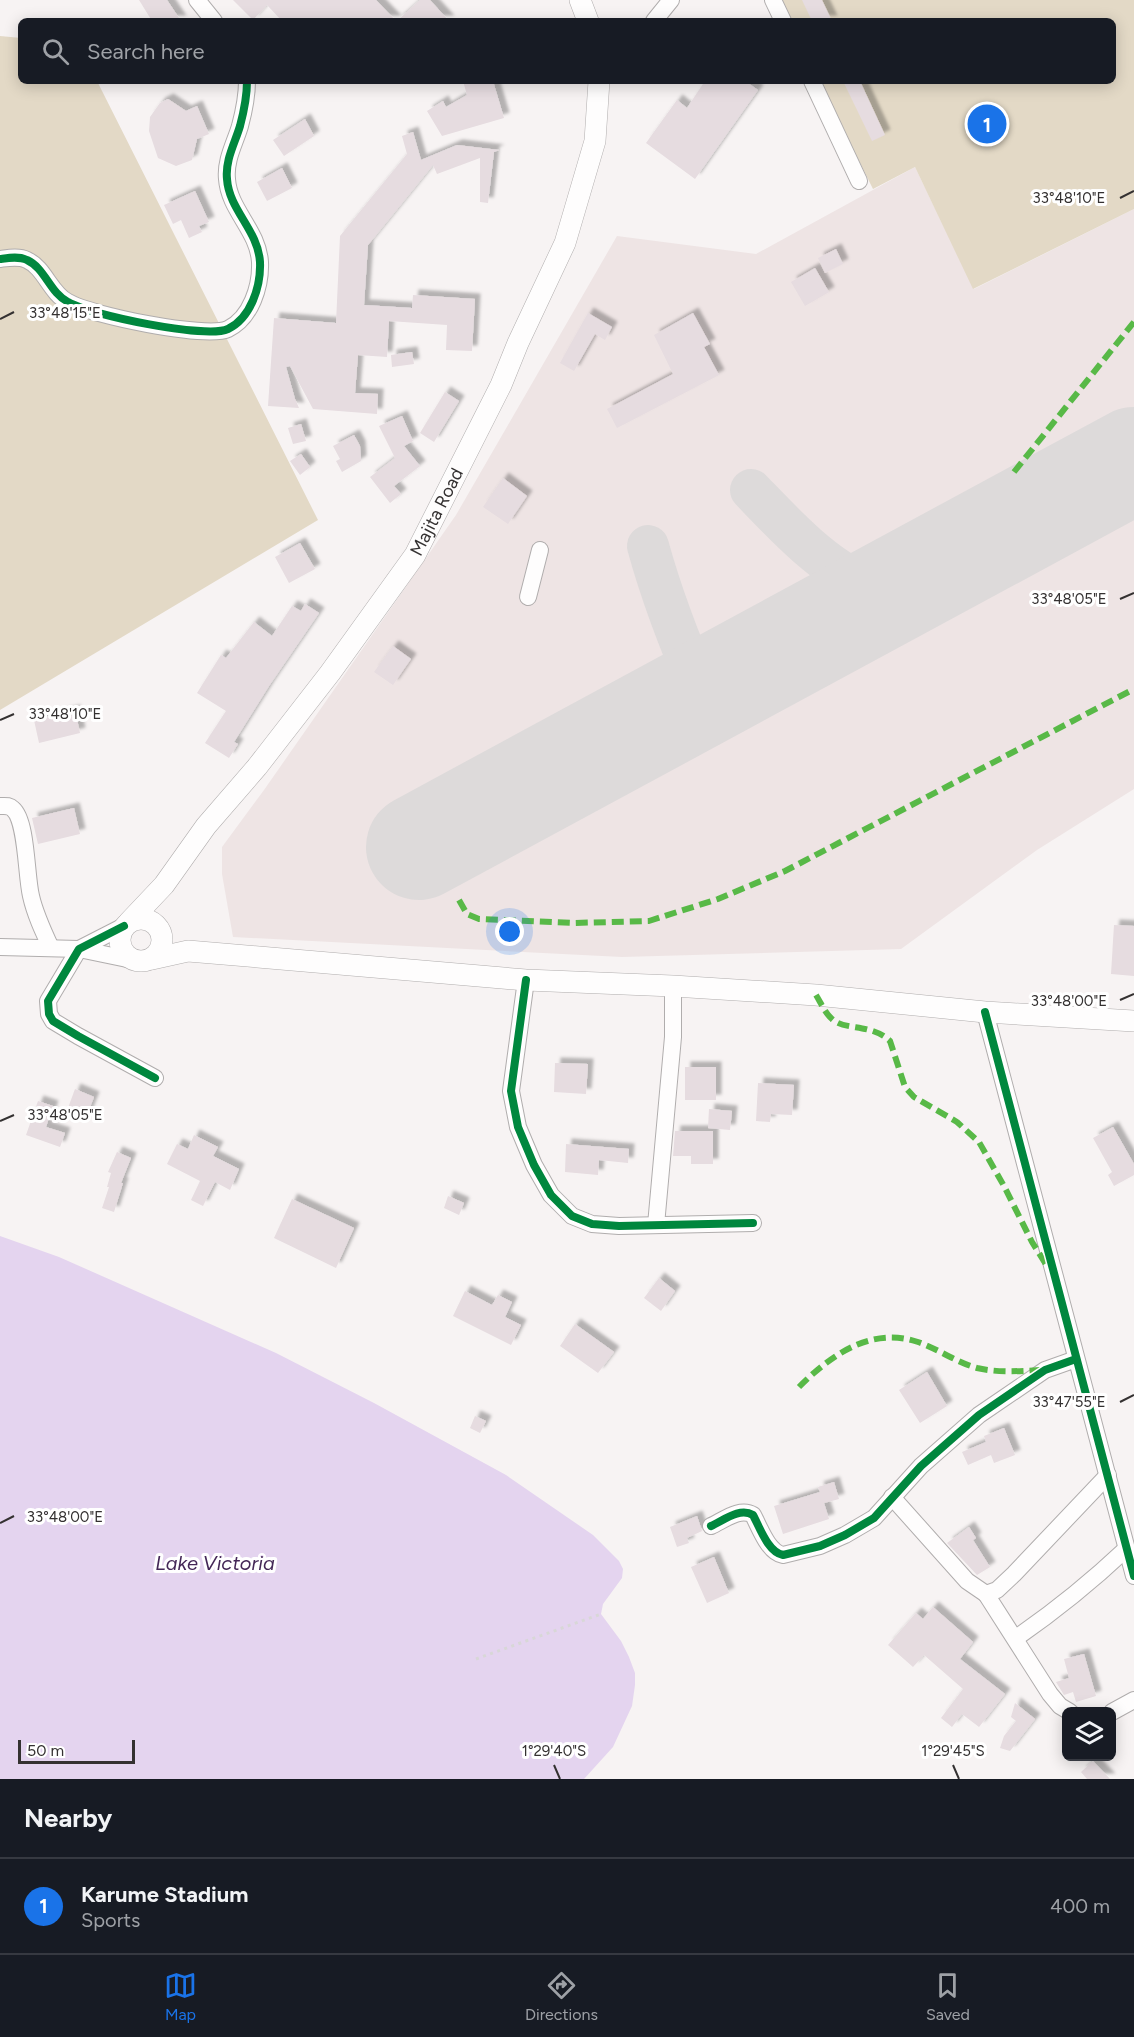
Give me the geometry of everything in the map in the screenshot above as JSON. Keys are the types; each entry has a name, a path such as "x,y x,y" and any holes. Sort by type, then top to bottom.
{"main road":[{"path":"580,0 587,18"},
{"name":"Majita Road","path":"164,885 206,826 257,767 330,673 415,555 501,385 565,243 595,141 600,84"},
{"path":"164,885 126,924 120,935 120,945 124,954 142,959 188,951 526,980 816,995 985,1012 1134,1021"},
{"path":"142,959 158,953 162,945 158,930 164,885"},
{"path":"126,924 137,919 146,919 188,951"}],"street":[{"path":"197,0 212,18"},
{"path":"657,18 672,0"},
{"path":"773,0 782,18"},
{"path":"0,259 27,260 45,278 56,294 67,302 88,310 158,326 191,329 218,331 239,322 247,312 257,289 260,264 257,245 229,193 226,177 228,159 240,125 247,84"},
{"path":"813,84 859,181"},
{"path":"528,597 540,550"},
{"path":"0,806 6,805 14,809 18,818 25,843 31,897 51,948"},
{"path":"126,924 79,949 48,1001 48,1014 53,1021 154,1078"},
{"path":"0,946 79,949 142,959"},
{"path":"526,980 511,1091 518,1127 534,1165 551,1195 573,1216 592,1224 619,1226 753,1223"},
{"path":"656,1225 673,1037 674,986"},
{"path":"985,1012 1134,1576"},
{"path":"711,1526 737,1513 744,1511 749,1513 753,1515 771,1546 778,1554 783,1555 820,1546 845,1535 874,1518 921,1466 979,1415 1045,1370 1076,1359"},
{"path":"986,1594 997,1590 1014,1574 1108,1475"},
{"path":"892,1497 967,1581 986,1594 1050,1694 1062,1707"},
{"path":"1016,1638 1060,1608 1126,1550"},
{"path":"1116,1710 1134,1700"}],"path":[{"path":"476,1659 602,1614"}],"shaded area":[{"path":"778,0 1134,0 1134,209 973,289 915,167 873,189 820,84 1116,84 1116,18 787,18"},
{"path":"0,36 18,38 18,84 99,84 318,520 0,710"},
{"path":"915,167 974,289 1134,209 1134,789 1037,850 901,949 622,957 233,937 222,874 222,847 456,515 617,236 756,254"}],"water":[{"name":"Lake Victoria","path":"0,1236 59,1257 276,1353 506,1475 593,1535 619,1561 623,1569 622,1578 603,1604 601,1614 621,1641 635,1673 632,1706 613,1747 584,1779 0,1779"}],"building":[{"path":"139,0 167,0 179,18 150,18"},
{"path":"233,0 376,0 393,18 279,18 267,5 255,18 251,18"},
{"path":"420,0 430,0 446,18 400,18"},
{"path":"802,0 822,0 831,18 811,18"},
{"path":"464,84 494,84 504,118 442,136 427,111 443,101 446,107 467,95"},
{"path":"703,84 749,84 758,90 695,179 646,143 677,100 687,108"},
{"path":"844,84 861,84 885,135 872,141"},
{"path":"168,99 186,111 197,106 209,134 197,139 192,160 176,166 158,158 149,131 150,117 160,103"},
{"path":"305,119 314,136 284,156 273,140"},
{"path":"413,132 421,160 457,145 499,150 494,152 488,203 480,202 480,158 437,174 433,165 368,245 364,305 412,308 413,295 475,299 472,351 446,350 447,325 389,321 387,357 358,355 355,393 378,394 377,414 313,409 290,366 286,367 299,408 268,406 274,318 336,323 340,236 407,154 402,136"},
{"path":"282,168 292,188 267,201 257,182"},
{"path":"195,191 209,222 199,226 202,232 189,238 181,220 173,224 164,205"},
{"path":"836,249 843,264 825,273 818,258"},
{"path":"815,268 829,292 805,306 791,282"},
{"path":"588,313 612,327 605,340 595,334 574,371 560,363"},
{"path":"693,313 710,344 704,347 719,375 617,428 607,409 673,374 654,335"},
{"path":"412,352 414,364 392,367 391,355"},
{"path":"445,392 459,401 434,442 420,433"},
{"path":"402,416 413,441 404,446 420,466 394,486 401,494 390,503 370,477 395,458 379,426"},
{"path":"301,424 306,441 293,444 288,428"},
{"path":"354,435 360,446 361,461 342,472 336,461 340,459 333,446"},
{"path":"301,454 310,467 300,475 290,461"},
{"path":"503,478 527,496 508,524 483,507"},
{"path":"300,543 315,569 289,583 275,557"},
{"path":"305,604 319,613 234,742 238,744 229,758 205,743 226,711 197,693 221,655 226,658 254,622 272,636 292,606 301,611"},
{"path":"393,646 411,659 393,685 374,672"},
{"path":"75,710 80,733 39,743 34,720"},
{"path":"74,808 80,834 38,844 32,818"},
{"path":"1114,925 1134,926 1134,976 1111,974"},
{"path":"555,1063 588,1064 586,1094 554,1092"},
{"path":"685,1067 716,1067 716,1100 685,1100"},
{"path":"758,1083 794,1085 792,1115 771,1114 770,1122 756,1121"},
{"path":"75,1089 94,1097 87,1115 68,1108"},
{"path":"38,1101 53,1106 46,1127 65,1133 60,1147 26,1135"},
{"path":"709,1109 732,1111 730,1130 708,1128"},
{"path":"1113,1127 1134,1164 1134,1175 1114,1186 1108,1175 1112,1172 1093,1138"},
{"path":"675,1131 713,1131 713,1164 691,1164 691,1156 673,1156"},
{"path":"194,1135 218,1147 213,1156 239,1169 230,1190 215,1182 203,1206 191,1200 200,1181 167,1164 177,1144 188,1149"},
{"path":"566,1144 629,1149 628,1163 599,1160 598,1175 565,1172"},
{"path":"117,1152 131,1158 121,1183 123,1183 114,1212 102,1208 109,1187 107,1187 111,1173 108,1172"},
{"path":"448,1196 464,1203 459,1215 444,1208"},
{"path":"292,1199 354,1228 336,1268 274,1238"},
{"path":"659,1278 675,1291 661,1311 644,1298"},
{"path":"465,1291 492,1305 498,1295 512,1302 505,1317 521,1325 511,1345 453,1316"},
{"path":"575,1324 614,1352 598,1373 560,1346"},
{"path":"927,1372 947,1406 920,1423 899,1390"},
{"path":"475,1416 486,1421 480,1433 470,1428"},
{"path":"1004,1428 1015,1455 994,1463 991,1455 968,1465 962,1452 986,1442 984,1436"},
{"path":"834,1482 839,1499 824,1503 829,1519 783,1534 774,1506 820,1492 818,1487"},
{"path":"697,1516 702,1531 687,1538 689,1543 677,1547 670,1527"},
{"path":"969,1527 976,1538 973,1540 990,1567 977,1575 947,1543"},
{"path":"714,1557 729,1593 707,1603 691,1567"},
{"path":"933,1607 973,1642 960,1659 1005,1694 979,1727 962,1714 952,1727 941,1718 963,1689 924,1655 913,1667 888,1645 916,1613 923,1619"},
{"path":"1084,1654 1096,1696 1076,1702 1073,1692 1064,1695 1056,1682 1069,1678 1064,1659"},
{"path":"1015,1703 1035,1719 1010,1751 1000,1748 1004,1736 1016,1721 1011,1717"},
{"path":"1093,1761 1110,1779 1087,1779 1081,1772"}],"taxiway":[{"path":"751,490 802,541 831,565 865,584 892,591"},
{"path":"648,546 672,621 702,694"}],"runway":[{"path":"419,847 1134,460"}],"marked path":[{"path":"1014,472 1134,322"},
{"path":"459,900 467,914 479,919 573,923 649,921 718,899 785,871 1134,689"},
{"path":"816,995 827,1014 837,1023 867,1029 883,1035 890,1041 905,1087 914,1097 957,1122 979,1142 1047,1266"},
{"path":"799,1387 838,1354 853,1346 884,1338 901,1338 918,1342 985,1370 1042,1370"}],"cycle path":[{"path":"0,259 27,260 38,269 62,298 99,313 148,324 197,331 228,329 236,324 253,300 260,271 258,251 233,201 227,179 229,158 244,109 247,84"},
{"path":"124,926 79,949 48,1001 49,1014 53,1021 155,1078"},
{"path":"526,980 511,1091 518,1127 534,1165 551,1195 572,1216 592,1224 619,1226 753,1223"},
{"path":"985,1012 1134,1576"},
{"path":"711,1526 737,1513 753,1515 769,1544 783,1555 820,1546 845,1535 874,1518 921,1466 979,1415 1045,1370 1076,1359"}],"place":[{"name":"Karume Stadium","path":"987,124"}]}
